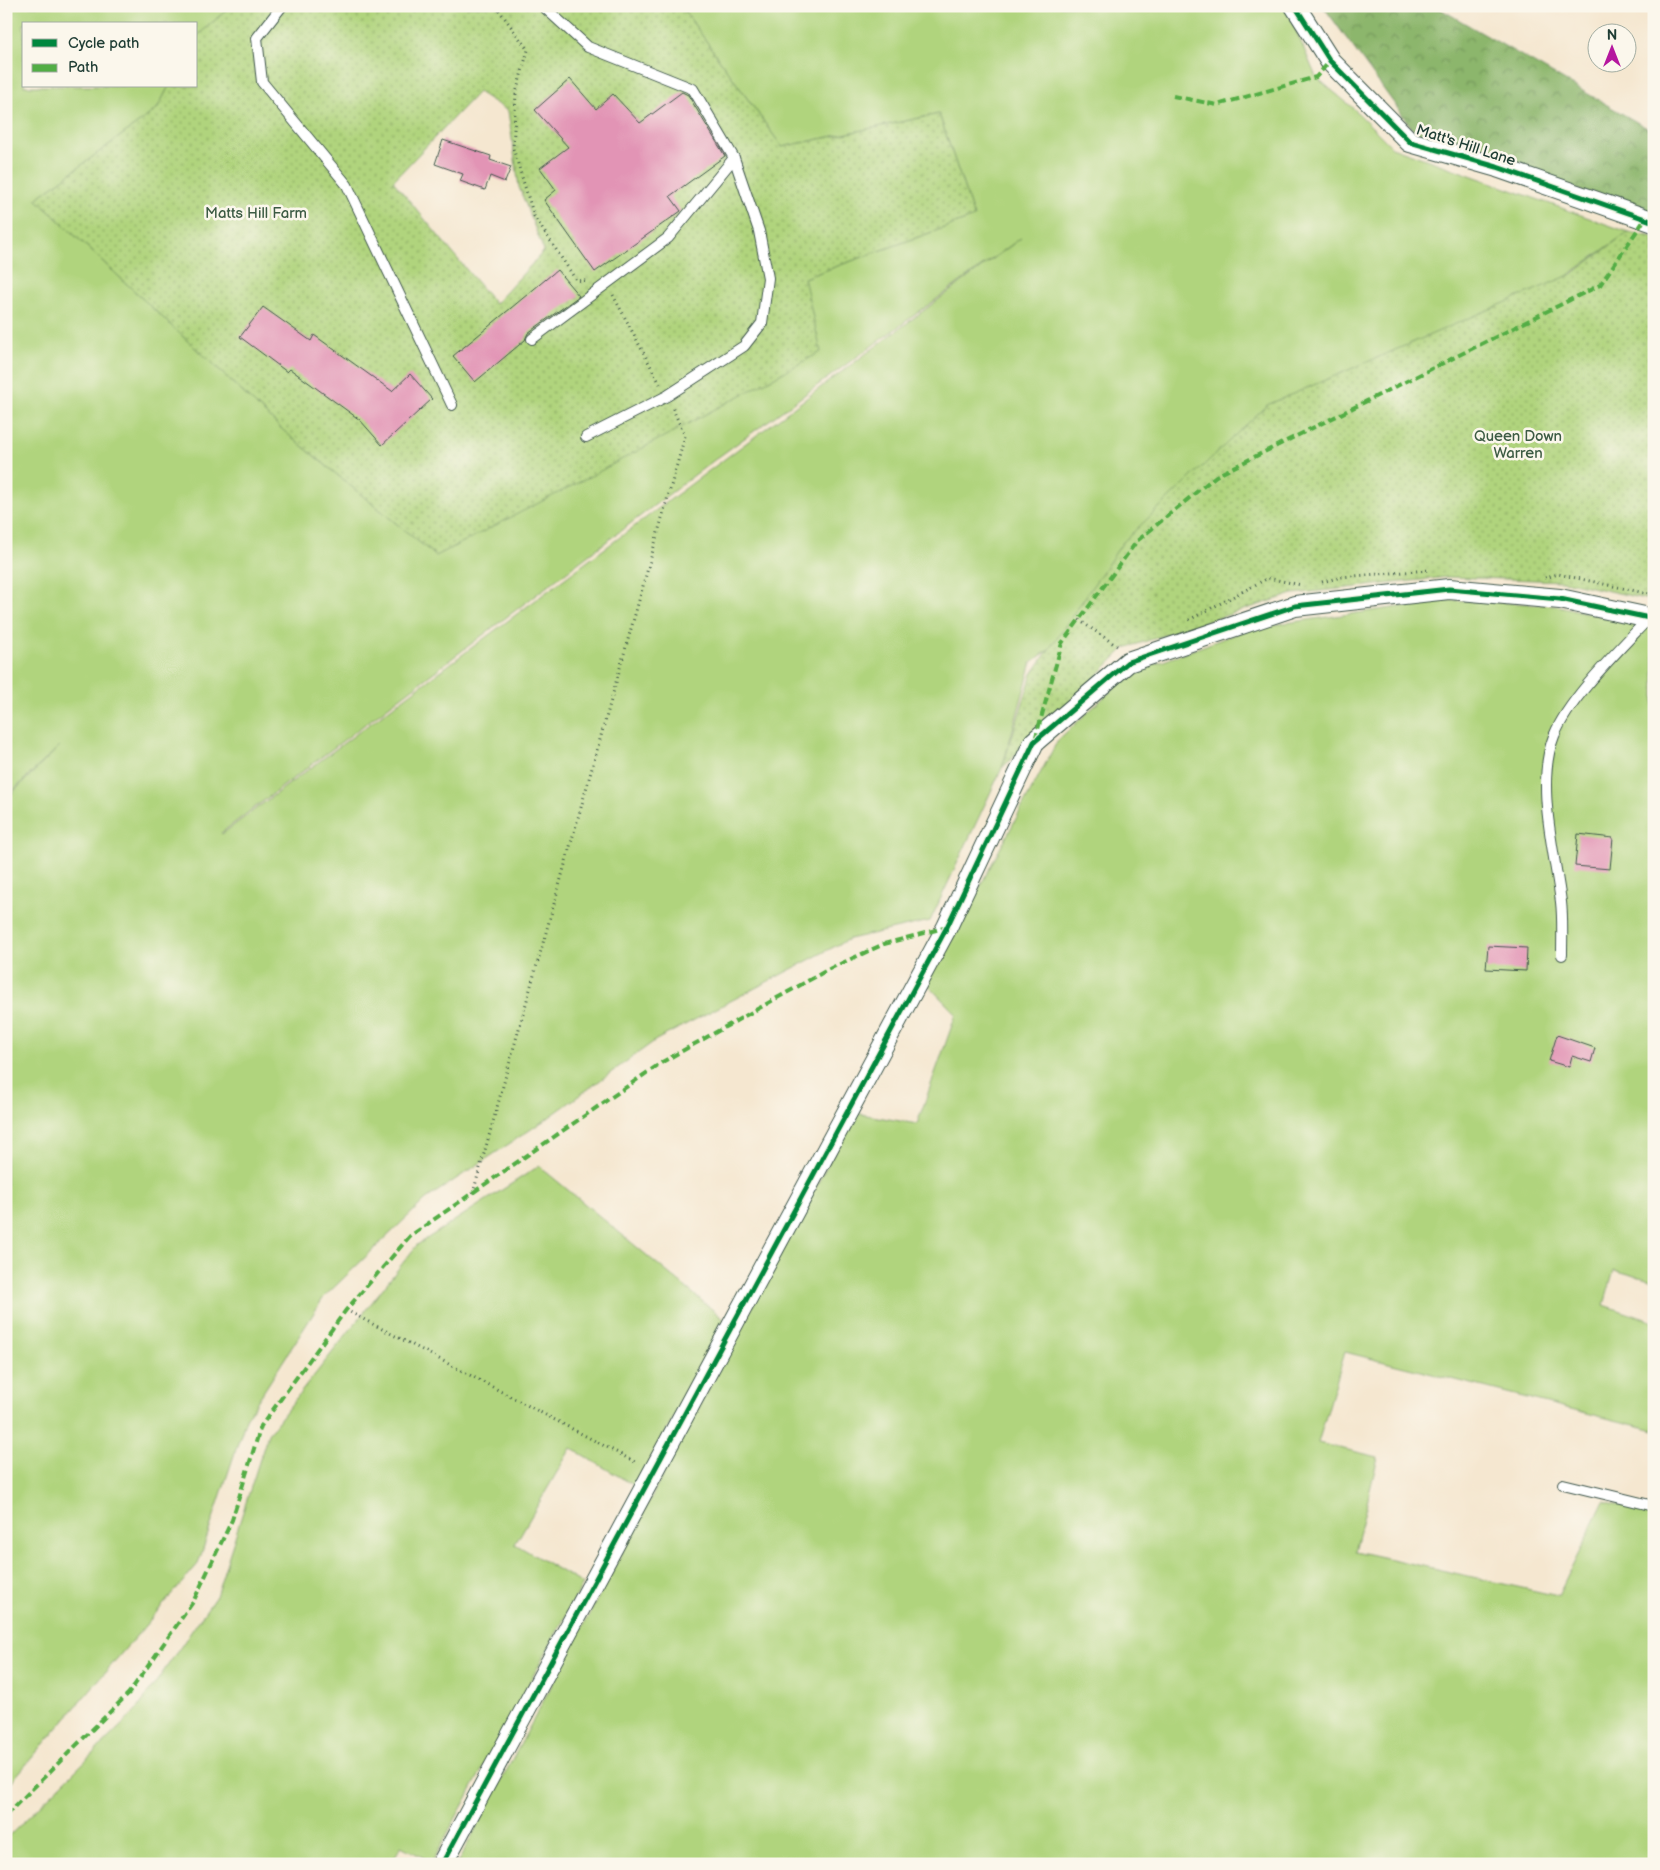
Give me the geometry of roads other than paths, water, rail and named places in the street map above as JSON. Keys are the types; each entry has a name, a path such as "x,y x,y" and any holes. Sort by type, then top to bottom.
{"street":[{"name":"Matt's Hill Lane","path":"1295,6 1330,61 1410,142 1497,168 1654,222"},
{"path":"442,1864 947,927 1034,742 1128,662 1295,606 1450,590 1560,599 1651,619"}],"lane":[{"path":"282,6 256,38 262,82 347,184 452,405"},
{"path":"543,6 588,46 693,89 734,158 759,231 768,278 762,323 744,346 667,396 586,437"},
{"path":"532,339 668,238 734,158"},
{"path":"1562,955 1561,904 1547,799 1549,756 1554,736 1567,713 1601,671 1651,619"},
{"path":"1563,1484 1654,1506"}],"park label":[{"name":"Matts Hill Farm","path":"256,213"},
{"name":"Queen Down Warren","path":"1518,444"}]}
